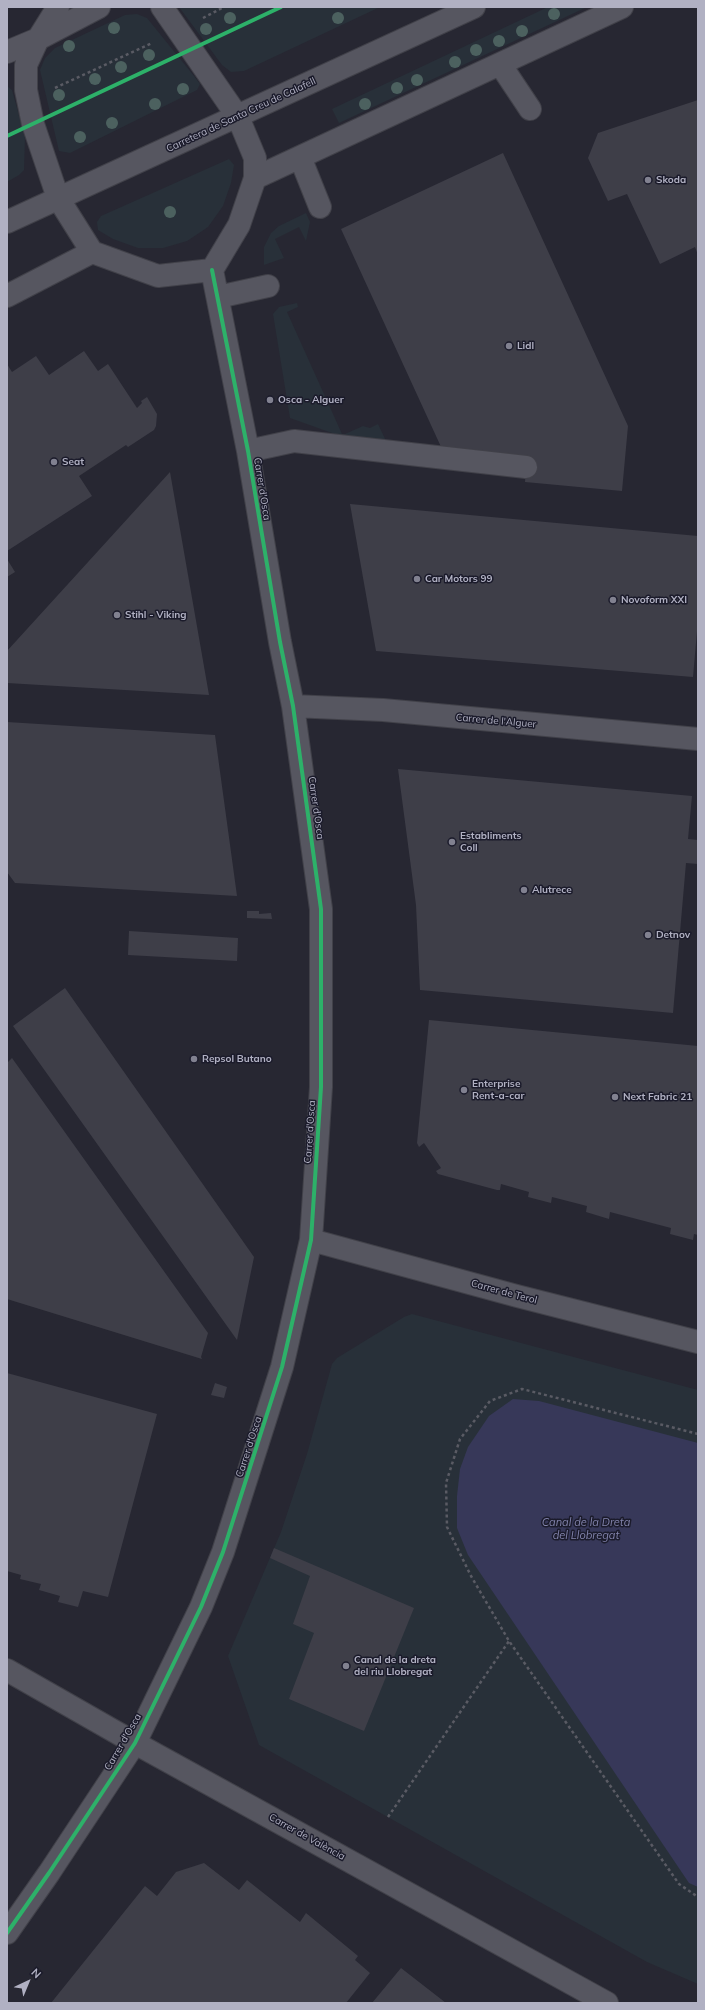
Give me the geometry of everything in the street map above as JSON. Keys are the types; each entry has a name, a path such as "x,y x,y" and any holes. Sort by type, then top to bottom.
{"street":[{"path":"58,7 38,39 26,65 26,90 33,124 58,198 92,252 158,276 212,270 239,225 255,178 255,158 238,117 162,7"},
{"path":"7,52 38,39 99,7"},
{"name":"Carretera de Santa Creu de Calafell","path":"7,222 238,117 474,7"},
{"path":"255,178 622,7"},
{"path":"500,64 530,109"},
{"path":"300,157 320,207"},
{"path":"7,296 92,252"},
{"name":"Carrer d'Osca","path":"7,1933 49,1873 134,1742 201,1607 223,1552 282,1367 311,1240 321,1087 321,909 293,706 280,642 248,451 212,270"},
{"path":"218,297 268,286"},
{"path":"248,451 294,441 526,467"},
{"name":"Carrer de l'Alguer","path":"293,706 383,710 698,739"},
{"name":"Carrer de Terol","path":"311,1240 518,1296 698,1342"},
{"name":"Carrer de València","path":"7,1670 134,1742 607,2003"}],"path":[{"path":"197,21 224,7"},
{"path":"52,89 156,41"},
{"path":"698,1434 522,1389 490,1401 460,1439 446,1483 447,1527 471,1576 509,1641 679,1884 698,1897"},
{"path":"388,1817 509,1641"}],"shaded area":[{"path":"179,7 380,7 244,71 231,72 222,65"},
{"path":"548,7 587,7 339,123 332,109"},
{"path":"137,14 147,18 194,76 200,84 197,90 70,153 59,151 40,70 45,58 55,48 125,15"},
{"path":"7,86 12,90 25,137 24,170 19,175 7,182"},
{"path":"229,159 234,165 231,183 223,206 208,227 187,241 163,248 138,248 113,239 98,230 97,222 101,216"},
{"path":"306,213 310,222 306,241 299,227 275,239 284,258 264,265 264,247 271,233 279,226"},
{"path":"297,303 298,307 287,312 342,434 363,426 370,428 378,424 387,443 346,438 290,418 273,314 279,307"},
{"path":"412,1314 698,1390 698,1984 647,1962 259,1745 228,1656 281,1532 307,1454 332,1364 337,1358 404,1317"}],"water":[{"name":"Canal de la Dreta del Llobregat","path":"513,1399 539,1401 698,1443 698,1887 689,1883 468,1555 457,1528 457,1496 460,1469 468,1447 489,1416"}],"building":[{"name":"Skoda","path":"698,100 698,255 695,247 660,264 627,194 608,201 588,158 598,133"},
{"path":"503,153 628,426 622,491 525,482 526,467 442,449 341,229"},
{"name":"Seat","path":"84,351 98,371 108,364 137,408 142,403 141,401 147,397 157,414 156,426 154,430 128,447 126,445 79,476 92,496 7,551 7,364 12,372 36,356 49,375"},
{"name":"Stihl - Viking","path":"170,472 209,695 7,683 7,651"},
{"path":"350,504 698,536 698,620 693,677 376,651"},
{"path":"7,559 15,572 7,577"},
{"path":"7,722 215,735 237,896 15,883 7,872"},
{"path":"398,769 692,796 688,839 698,840 698,864 686,863 673,1013 420,990 416,905"},
{"path":"247,911 259,911 259,914 271,913 272,919 247,918"},
{"path":"129,931 238,938 237,961 128,955"},
{"path":"65,988 254,1257 237,1340 13,1026"},
{"path":"429,1020 698,1046 698,1235 694,1234 693,1240 670,1234 671,1228 610,1212 609,1219 586,1212 587,1206 552,1197 551,1203 528,1197 529,1192 501,1184 500,1190 497,1190 438,1174 436,1171 441,1168 424,1143 419,1147 417,1143"},
{"path":"12,1058 208,1333 201,1357 202,1359 7,1299 7,1063"},
{"path":"7,1373 157,1414 108,1597 83,1591 78,1607 58,1602 60,1596 39,1590 41,1584 20,1579 21,1575 7,1571"},
{"path":"215,1383 227,1387 224,1398 211,1395"},
{"name":"Canal de la dreta del riu Llobregat","path":"274,1548 414,1608 364,1731 289,1699 314,1633 293,1624 310,1576 270,1558"},
{"path":"204,1863 239,1890 247,1880 300,1922 306,1913 358,1956 355,1960 370,1973 346,2003 51,2003 145,1886 157,1896 176,1872"},
{"path":"401,1968 446,2003 372,2003"}],"cycle path":[{"path":"7,136 281,7"},
{"path":"7,1933 49,1873 135,1743 201,1607 223,1552 282,1367 311,1240 321,1087 321,909 293,706 280,642 248,451 212,270"}],"place":[{"name":"Skoda","path":"648,180"},
{"name":"Lidl","path":"509,346"},
{"name":"Osca - Alguer","path":"270,400"},
{"name":"Seat","path":"54,462"},
{"name":"Car Motors 99","path":"417,579"},
{"name":"Novoform XXI","path":"613,600"},
{"name":"Stihl - Viking","path":"117,615"},
{"name":"Establiments Coll","path":"452,842"},
{"name":"Alutrece","path":"524,890"},
{"name":"Detnov","path":"648,935"},
{"name":"Repsol Butano","path":"194,1059"},
{"name":"Enterprise Rent-a-car","path":"464,1090"},
{"name":"Next Fabric 21","path":"615,1097"},
{"name":"Canal de la dreta del riu Llobregat","path":"346,1666"}]}
